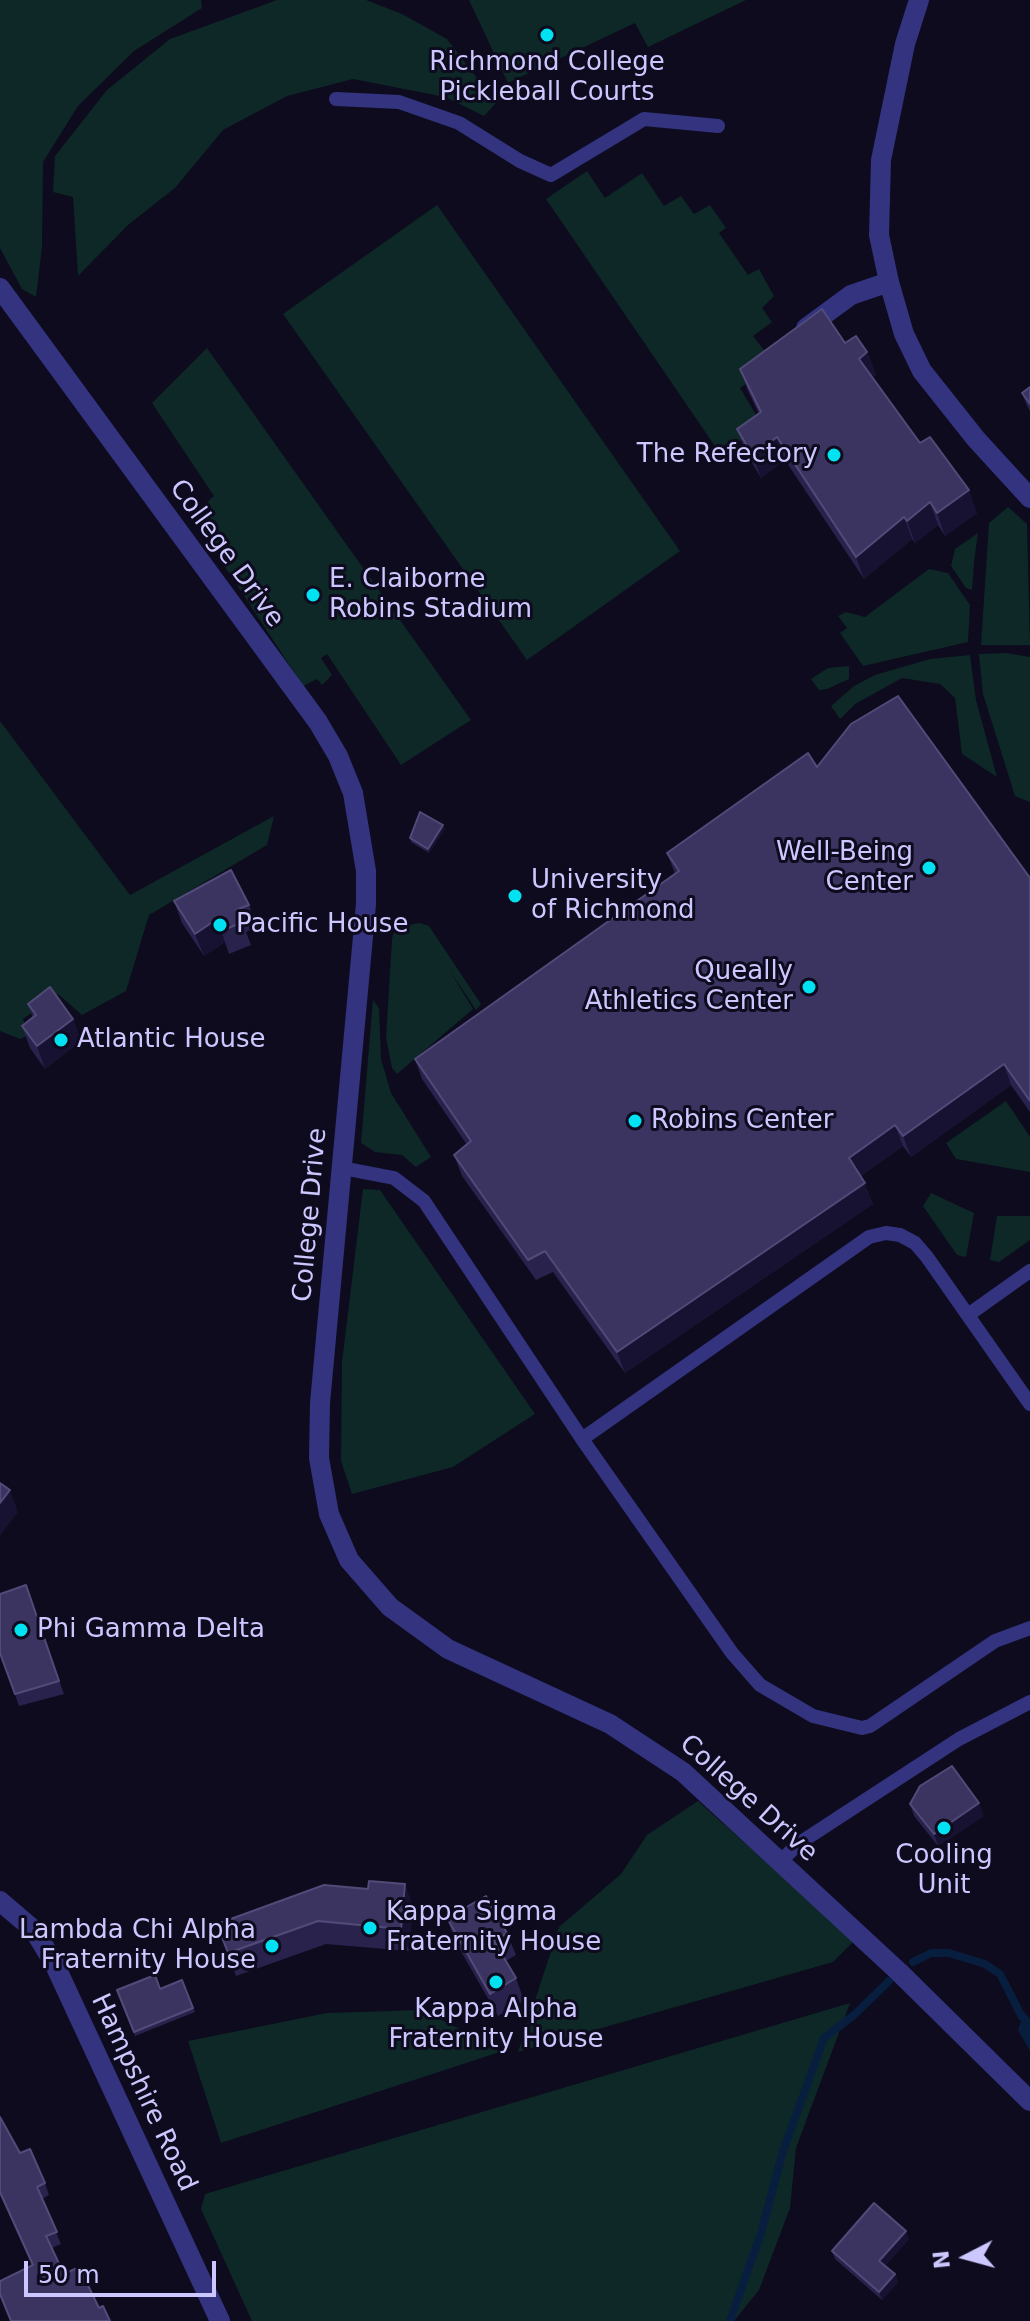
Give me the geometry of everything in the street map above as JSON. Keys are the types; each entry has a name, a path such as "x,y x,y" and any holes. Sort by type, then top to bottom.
{"street":[{"path":"919,0 905,44 881,160 877,204 879,235 889,282 904,334 922,371 976,439 1030,498"},
{"path":"786,343 851,295 889,282"},
{"name":"College Drive","path":"0,288 318,722 338,756 353,793 366,871 366,904 320,1403 319,1458 327,1505 349,1560 390,1607 448,1649 610,1724 657,1751 899,1972 1030,2101"},
{"name":"Hampshire Road","path":"0,1901 34,1930 54,1963 220,2321"}],"lane":[{"path":"336,99 399,102 459,123 520,161 551,175 644,119 718,126"},
{"path":"342,1168 394,1178 424,1201 582,1439 746,1671 760,1685 813,1716 862,1728 870,1726 995,1641 1030,1628"},
{"path":"582,1439 869,1237 886,1233 900,1235 915,1243 1030,1404"},
{"path":"968,1315 1030,1271"},
{"path":"780,1862 798,1844 959,1739 1030,1702"}],"green space":[{"path":"0,0 201,0 202,8 134,51 78,106 43,162 42,247 36,297 22,289 0,248"},
{"path":"277,0 366,0 402,14 447,39 496,103 484,116 445,97 353,79 287,96 223,130 175,188 128,225 78,276 73,197 53,192 55,156 107,90 170,39"},
{"name":"Richmond College Pickleball Courts","path":"469,0 746,0 648,47 635,23 508,83"},
{"path":"587,171 605,198 642,173 664,206 681,196 694,214 710,205 726,228 719,233 748,275 759,269 774,296 762,308 772,322 753,336 775,364 740,388 758,418 748,435 721,455 546,199"},
{"path":"437,205 680,551 527,660 283,314"},
{"name":"E. Claiborne Robins Stadium","path":"207,348 471,720 401,765 327,654 321,658 332,675 322,685 317,679 303,686 205,536 214,530 200,508 214,496 152,403"},
{"path":"1008,507 1027,524 1030,645 981,645 989,523"},
{"path":"978,533 972,590 966,588 951,566 955,549"},
{"path":"929,569 948,573 970,605 968,642 863,666 840,633 847,628 838,616 846,612 865,617"},
{"path":"1006,653 1030,657 1030,802 1015,796 983,694 979,654"},
{"path":"970,655 976,700 997,777 962,754 955,698 940,684 902,678 855,704 840,719 831,706 854,686 875,675 930,659"},
{"path":"849,666 849,679 827,689 819,690 811,679 828,668"},
{"path":"0,721 130,895 274,816 267,845 149,915 126,991 82,1015 58,994 23,1019 29,1035 20,1039 0,1031"},
{"path":"420,923 429,926 481,1004 476,1010 450,971 473,1009 397,1074 392,1068 386,1038 392,939 395,927"},
{"path":"373,1000 379,1008 381,1059 391,1093 431,1157 416,1167 402,1155 375,1152 361,1143"},
{"path":"1006,1101 1030,1137 1030,1172 956,1159 946,1143"},
{"path":"363,1189 380,1190 535,1414 453,1467 352,1494 341,1461 342,1362"},
{"path":"931,1193 974,1213 966,1257 957,1255 923,1206"},
{"path":"997,1216 1030,1216 1030,1240 999,1262 990,1260"},
{"path":"698,1801 854,1941 833,1962 518,2052 559,1927 621,1874 647,1835"},
{"path":"850,2003 796,2148 790,2208 759,2290 734,2321 252,2321 201,2209 205,2194"},
{"path":"422,2010 503,2051 221,2143 188,2041 327,2013"}],"water":[{"path":"1024,2012 1030,2019 1030,2051 1018,2030"}],"building":[{"name":"The Refectory","path":"822,309 845,343 856,336 867,352 859,359 920,443 930,437 969,490 937,513 930,502 907,521 904,517 856,557 777,437 753,456 737,429 761,412 740,369"},
{"path":"1030,387 1030,404 1022,393"},
{"path":"898,696 1030,878 1030,1101 1004,1064 903,1136 895,1125 849,1158 865,1183 617,1352 545,1251 528,1260 454,1155 471,1141 415,1059 679,871 667,853 808,753 817,767 851,724"},
{"path":"420,812 443,825 428,849 410,838"},
{"path":"231,870 249,905 236,910 243,922 221,931 217,919 195,934 174,901"},
{"path":"50,987 73,1019 37,1046 22,1026 36,1015 28,1004"},
{"path":"0,1483 10,1490 0,1503"},
{"name":"Phi Gamma Delta","path":"26,1585 59,1681 15,1694 0,1653 0,1594"},
{"name":"Cooling Unit","path":"952,1766 979,1803 934,1834 910,1804 920,1786"},
{"path":"369,1881 405,1884 401,1929 318,1921 228,1953 217,1924 324,1885 368,1889"},
{"name":"Kappa Alpha Fraternity House","path":"486,1896 507,1933 494,1941 516,1978 490,1994 447,1918"},
{"path":"155,1975 160,1989 182,1980 193,2008 134,2032 117,1990"},
{"path":"0,2117 20,2153 30,2149 45,2183 37,2187 57,2232 46,2236 64,2274 79,2267 99,2308 103,2306 110,2321 11,2321 0,2294 0,2281 33,2265 0,2192"},
{"path":"874,2203 906,2231 879,2261 895,2274 879,2292 832,2251"}],"waterway":[{"path":"913,1962 931,1953 949,1953 985,1964 1000,1974 1022,2017"},
{"path":"730,2321 761,2233 783,2151 824,2038 854,2015 889,1981"}],"place":[{"name":"Richmond College Pickleball Courts","path":"547,35"},
{"name":"The Refectory","path":"834,455"},
{"name":"E. Claiborne Robins Stadium","path":"313,595"},
{"name":"Well-Being Center","path":"929,868"},
{"name":"University of Richmond","path":"515,896"},
{"name":"Pacific House","path":"220,925"},
{"name":"Queally Athletics Center","path":"809,987"},
{"name":"Atlantic House","path":"61,1040"},
{"name":"Robins Center","path":"635,1121"},
{"name":"Phi Gamma Delta","path":"21,1630"},
{"name":"Cooling Unit","path":"944,1828"},
{"name":"Kappa Sigma Fraternity House","path":"370,1928"},
{"name":"Lambda Chi Alpha Fraternity House","path":"272,1946"},
{"name":"Kappa Alpha Fraternity House","path":"496,1982"}]}
